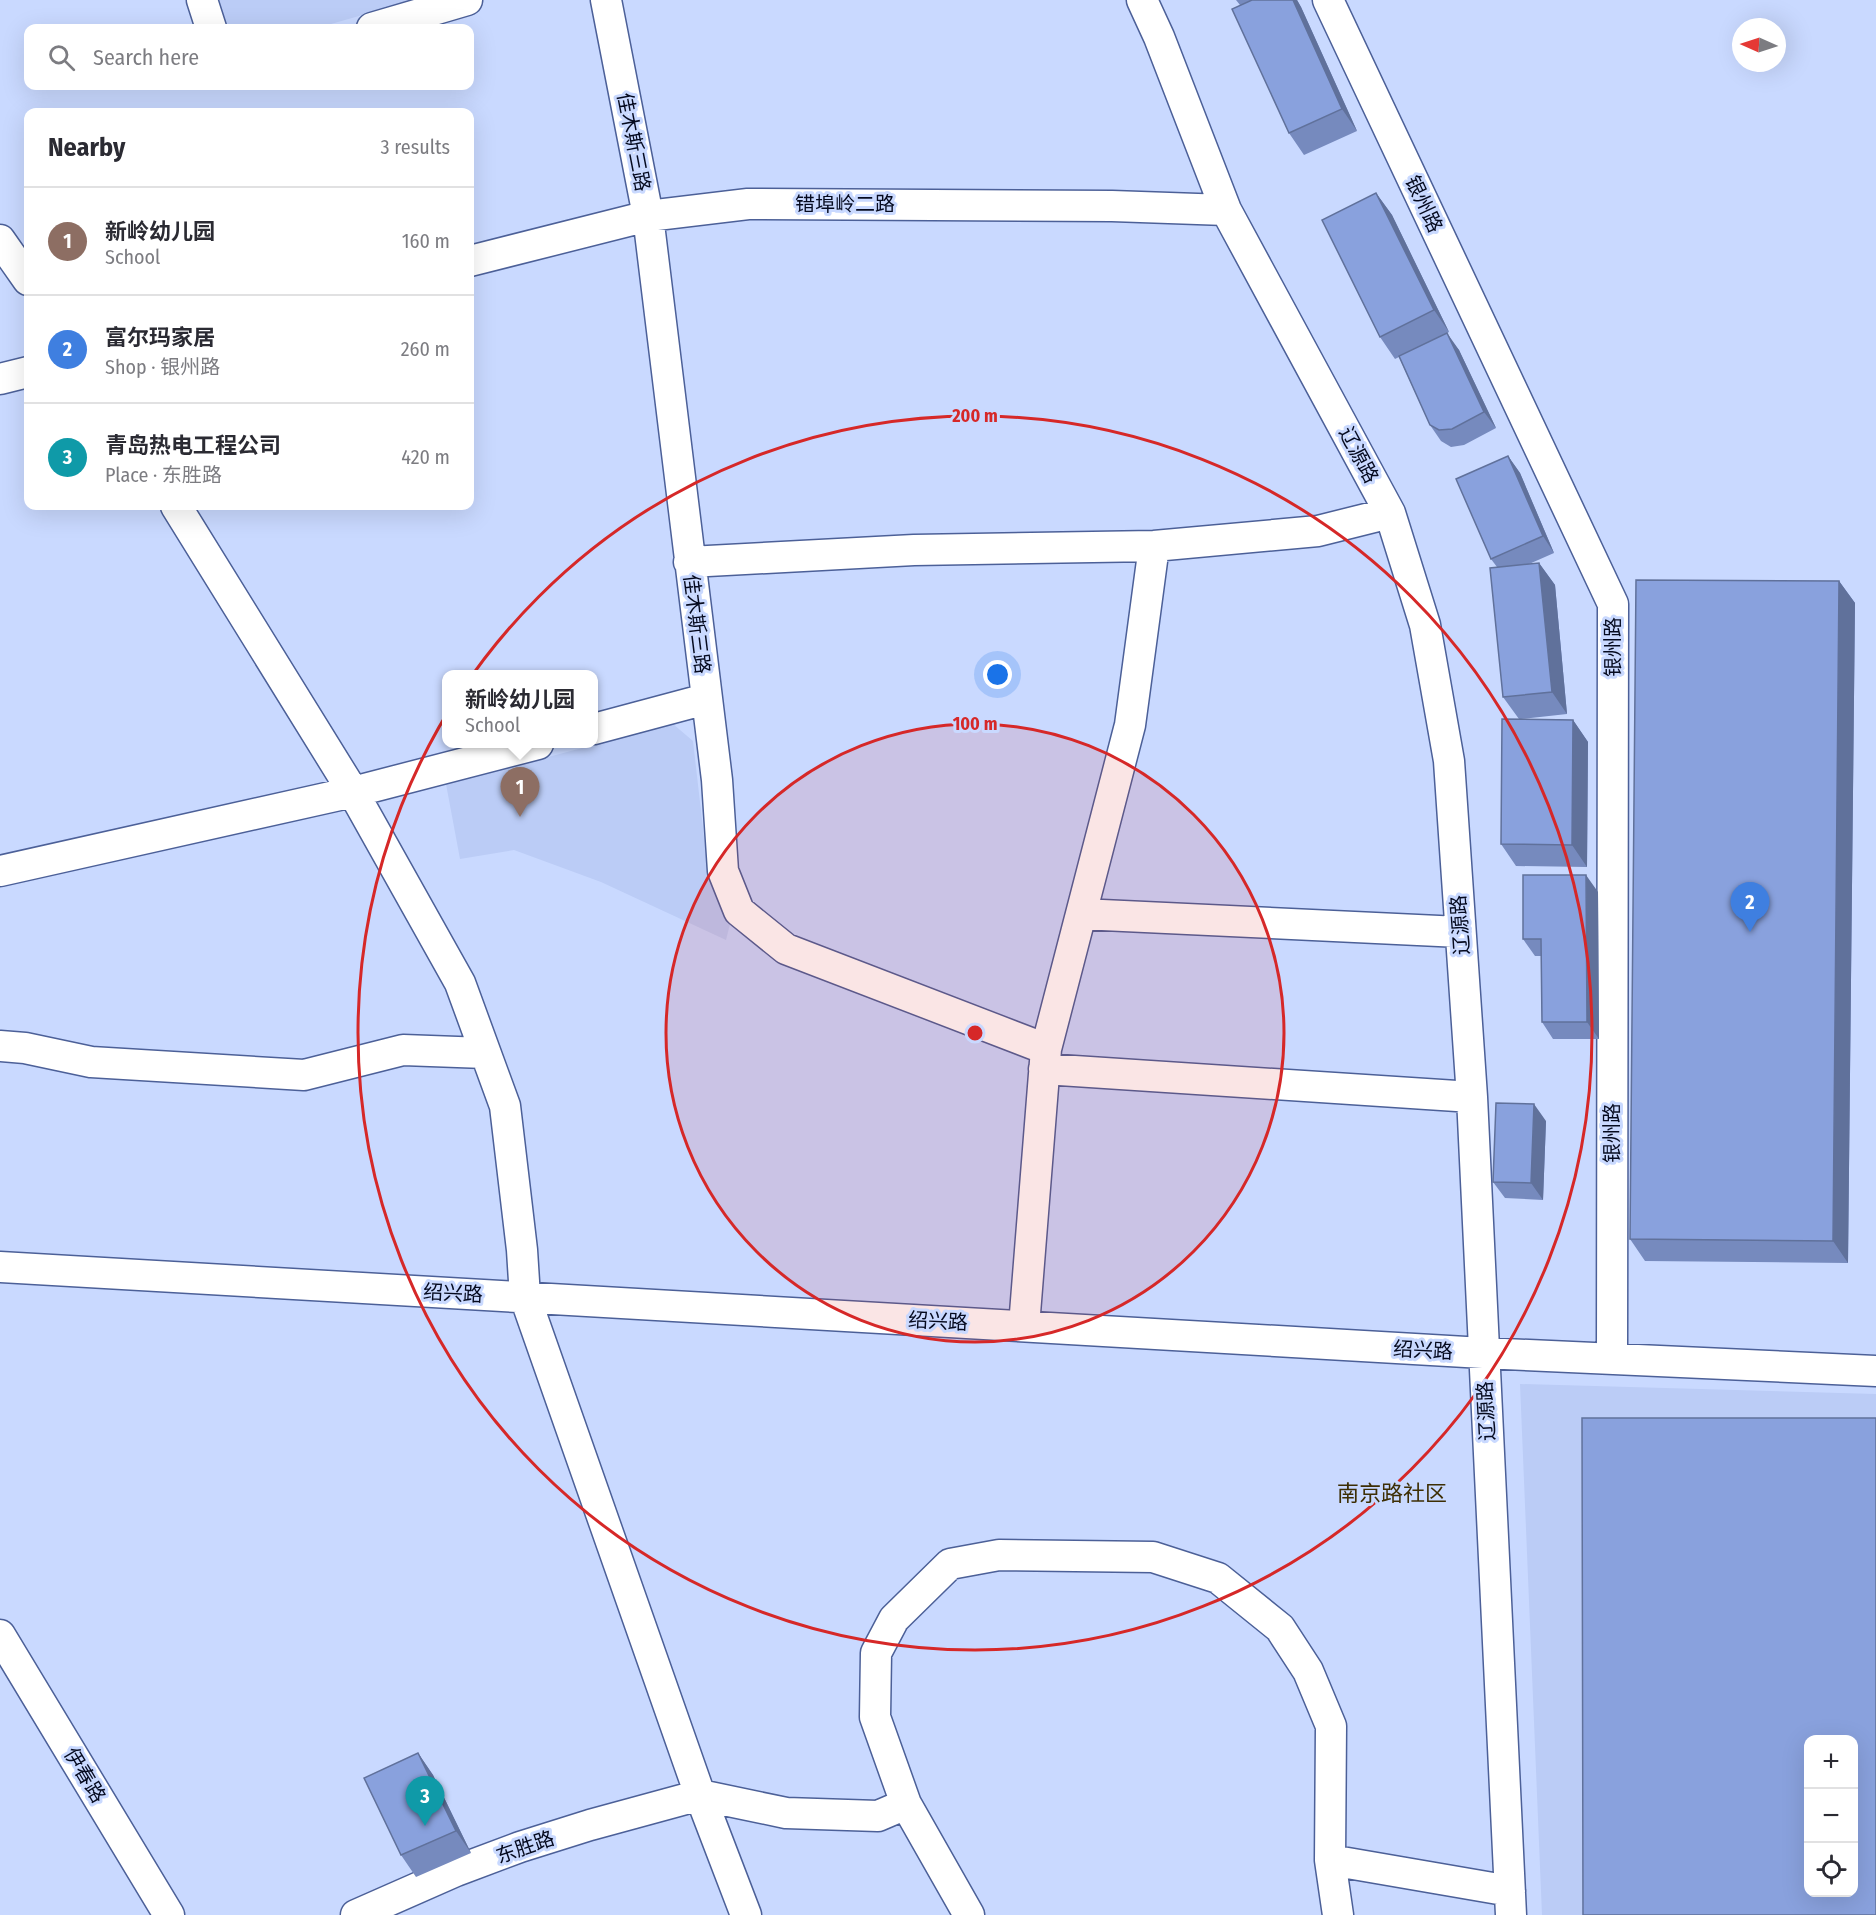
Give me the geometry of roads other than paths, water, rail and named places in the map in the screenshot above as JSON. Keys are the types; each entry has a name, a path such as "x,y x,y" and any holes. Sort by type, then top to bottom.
{"street":[{"path":"202,0 210,24"},
{"path":"386,24 467,0"},
{"name":"佳木斯三路","path":"606,0 648,216 717,780 723,871 739,911 786,949 1045,1059 1472,1097"},
{"name":"辽源路","path":"1142,0 1159,37 1226,210 1390,513 1425,625 1449,762 1472,1097 1510,1903"},
{"name":"银州路","path":"1328,0 1613,604 1612,1359"},
{"name":"错埠岭二路","path":"474,260 648,216 748,204 1112,206 1226,210"},
{"path":"0,240 24,274"},
{"path":"0,379 24,373"},
{"path":"178,510 353,792 460,983 505,1106 522,1251 525,1297 700,1795 746,1915"},
{"path":"689,562 914,550 1154,546 1318,531 1390,513"},
{"path":"1024,1326 1045,1059 1130,725 1154,546"},
{"path":"598,728 706,699"},
{"path":"0,871 353,792 523,748"},
{"path":"1081,914 1461,932"},
{"path":"0,1046 25,1048 91,1062 304,1074 403,1050 486,1053"},
{"name":"绍兴路","path":"0,1267 1483,1353 1876,1371"},
{"path":"969,1915 906,1804 875,1717 876,1653 894,1619 950,1564 999,1555 1153,1557 1218,1578 1280,1628 1308,1671 1331,1726 1330,1860 1338,1915"},
{"name":"伊春路","path":"4,1650 168,1915"},
{"path":"700,1795 786,1813 878,1816 906,1804"},
{"name":"东胜路","path":"356,1915 456,1871 520,1847 700,1795"},
{"path":"1330,1860 1510,1903"}],"place":[{"name":"新岭幼儿园","path":"520,817"},
{"name":"富尔玛家居","path":"1750,932"},
{"name":"青岛热电工程公司","path":"425,1826"}],"district":[{"name":"南京路社区","path":"1392,1493"}]}
